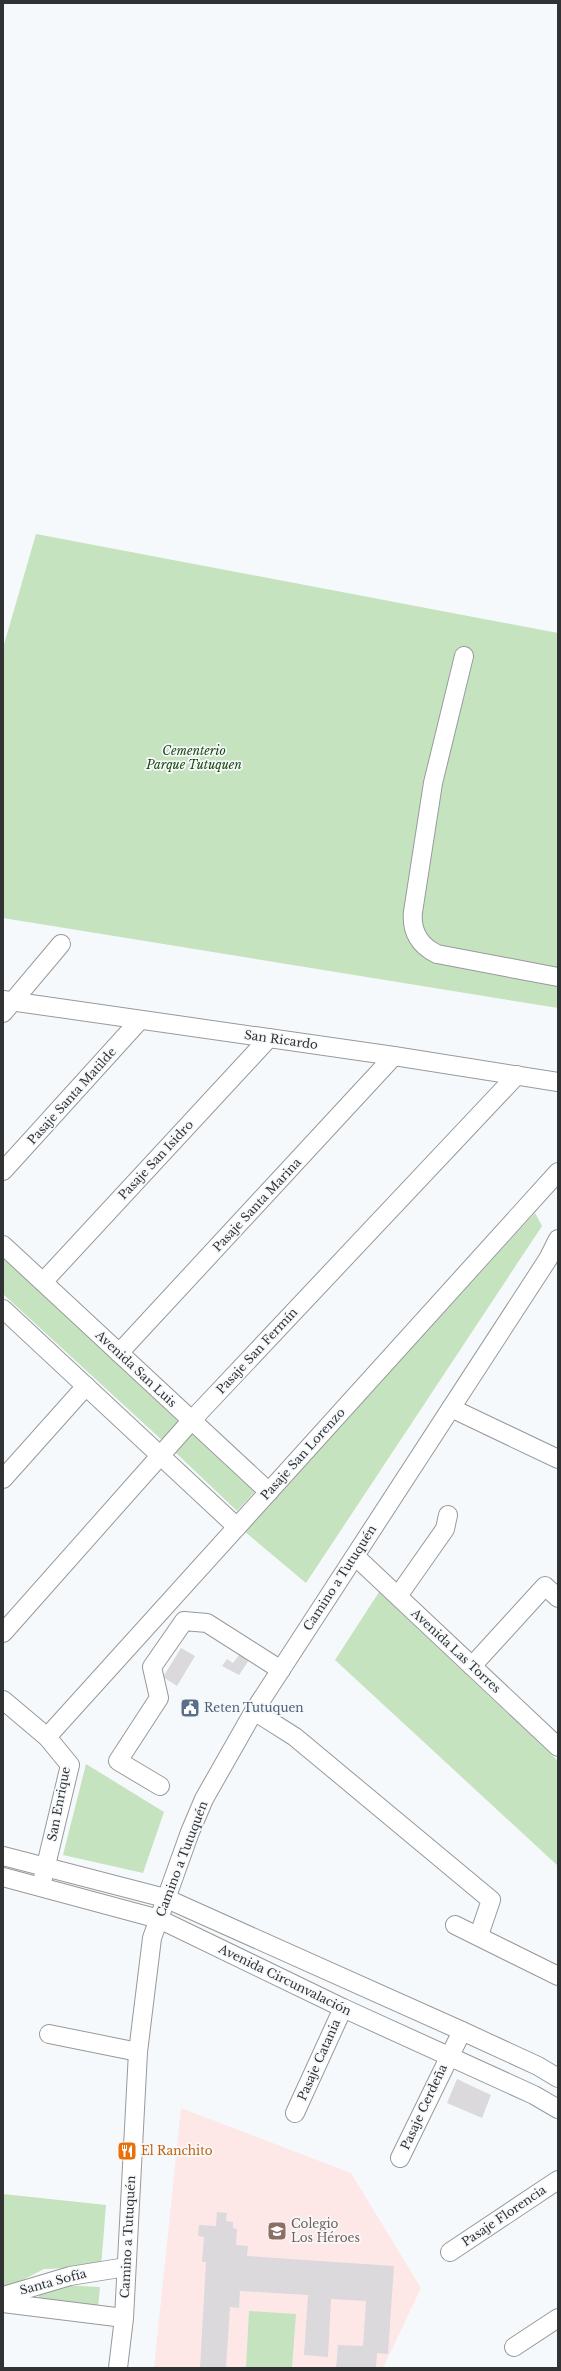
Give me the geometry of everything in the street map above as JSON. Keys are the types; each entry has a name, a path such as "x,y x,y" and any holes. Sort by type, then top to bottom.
{"street":[{"path":"464,656 433,783 413,912 414,928 425,947 437,954 558,977"},
{"path":"6,1005 61,944"},
{"name":"San Ricardo","path":"6,1005 140,1020 394,1056 558,1082"},
{"name":"Pasaje Santa Matilde","path":"3,1171 140,1020"},
{"name":"Pasaje San Isidro","path":"43,1282 269,1038"},
{"name":"Pasaje Santa Marina","path":"119,1353 394,1056"},
{"name":"Pasaje San Fermín","path":"3,1633 191,1420 517,1075"},
{"name":"Pasaje San Lorenzo","path":"47,1737 558,1172"},
{"name":"Camino a Tutuquén","path":"118,2368 124,2318 138,2052 152,1938 165,1898 204,1799 254,1711 553,1254 558,1239"},
{"name":"Avenida San Luis","path":"3,1245 269,1492"},
{"path":"5,1315 86,1386 237,1527"},
{"path":"3,1479 86,1386"},
{"path":"451,1408 558,1459"},
{"path":"398,1596 445,1529 448,1515"},
{"name":"Avenida Las Torres","path":"355,1556 558,1747"},
{"path":"472,1666 545,1586 558,1598"},
{"path":"160,1786 118,1761 159,1698 152,1667 184,1621 207,1623 281,1670"},
{"name":"San Enrique","path":"3,1700 47,1737 70,1765 41,1887"},
{"path":"254,1711 295,1737 491,1900 479,1935"},
{"name":"Avenida Circunvalación","path":"3,1856 165,1898 462,2031 538,2066 558,2078"},
{"name":"Avenida Circunvalación","path":"3,1877 159,1919 343,2008 534,2095 558,2109"},
{"path":"455,1925 479,1935 558,1976"},
{"name":"Pasaje Catania","path":"295,2113 343,2008"},
{"name":"Pasaje Cerdeña","path":"400,2158 462,2031"},
{"path":"49,2034 138,2052"},
{"name":"Pasaje Florencia","path":"450,2252 558,2180"},
{"name":"Santa Sofía","path":"3,2296 70,2276 126,2267"},
{"name":"Santa Sofía","path":"3,2303 124,2318"},
{"path":"514,2347 558,2318"}],"shaded area":[{"name":"Colegio Los Héroes","path":"181,2108 351,2173 421,2288 383,2368 154,2368"}],"green space":[{"name":"Cementerio Parque Tutuquen","path":"36,534 558,633 558,1008 3,918 3,648"},
{"path":"535,1213 542,1226 306,1583 244,1531"},
{"path":"3,1254 182,1423 164,1442 3,1294"},
{"path":"196,1429 258,1488 237,1511 175,1452"},
{"path":"379,1592 558,1761 558,1866 335,1660"},
{"path":"86,1764 164,1812 143,1873 63,1855"},
{"path":"3,2194 106,2205 101,2267 44,2269 3,2290"},
{"path":"63,2285 100,2287 98,2308 39,2300 39,2292"},
{"path":"249,2311 296,2314 292,2368 246,2368"}],"building":[{"path":"181,1648 195,1656 177,1686 163,1677"},
{"path":"244,1648 253,1654 239,1675 222,1666 227,1659 233,1663"},
{"path":"457,2079 491,2095 482,2118 447,2103"},
{"path":"217,2212 227,2213 226,2221 233,2222 233,2228 237,2229 236,2245 248,2246 247,2256 394,2266 388,2354 377,2353 376,2368 336,2368 338,2345 363,2346 366,2301 331,2299 328,2357 304,2355 308,2295 240,2291 239,2308 230,2307 226,2368 200,2368 206,2262 202,2262 204,2237 198,2236 199,2225 216,2226"}],"place":[{"name":"Reten Tutuquen","path":"190,1708"},
{"name":"El Ranchito","path":"127,2151"},
{"name":"Colegio Los Héroes","path":"277,2231"}]}
